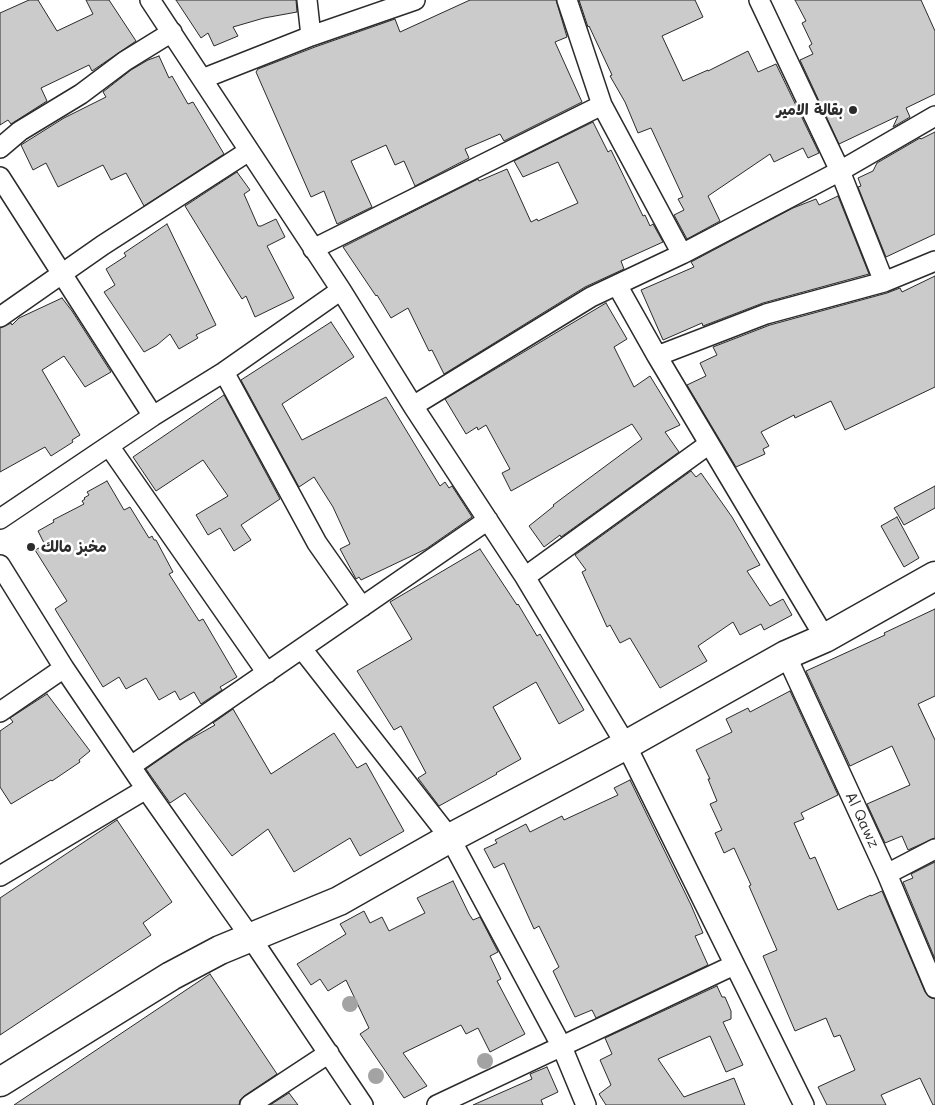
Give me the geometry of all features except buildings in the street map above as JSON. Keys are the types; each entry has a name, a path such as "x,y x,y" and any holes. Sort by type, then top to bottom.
{"street":[{"path":"150,0 313,249 342,290 413,406 525,577 626,745 804,1105"},
{"path":"307,0 312,36"},
{"path":"202,79 312,36 415,0"},
{"path":"567,0 602,105 682,254"},
{"path":"759,0 840,171 884,282"},
{"path":"0,148 20,131 81,94 125,61 172,32"},
{"path":"313,249 602,105"},
{"path":"413,406 591,297 682,254 840,171 935,116"},
{"path":"0,317 103,246 249,151"},
{"path":"0,177 153,416"},
{"path":"657,356 766,314 884,282 935,261"},
{"path":"617,285 657,356 825,638"},
{"path":"0,519 153,416 224,372 342,290"},
{"path":"224,372 317,543 362,607"},
{"path":"525,577 709,444"},
{"path":"109,446 267,673"},
{"path":"131,766 488,520"},
{"path":"0,565 64,668 364,1105"},
{"path":"0,1082 171,976 220,950 339,900 450,838 626,745 786,655 825,638 935,576"},
{"path":"302,649 450,838 562,1047 586,1105"},
{"name":"Al Qawz","path":"786,655 887,874 935,988"},
{"path":"0,712 64,668"},
{"path":"0,876 146,789"},
{"path":"887,874 935,849"},
{"path":"437,1105 734,965"},
{"path":"250,1105 329,1052"}],"place":[{"name":"بقالة الامير","path":"853,110"},
{"name":"مخبز مالك","path":"31,547"}]}
